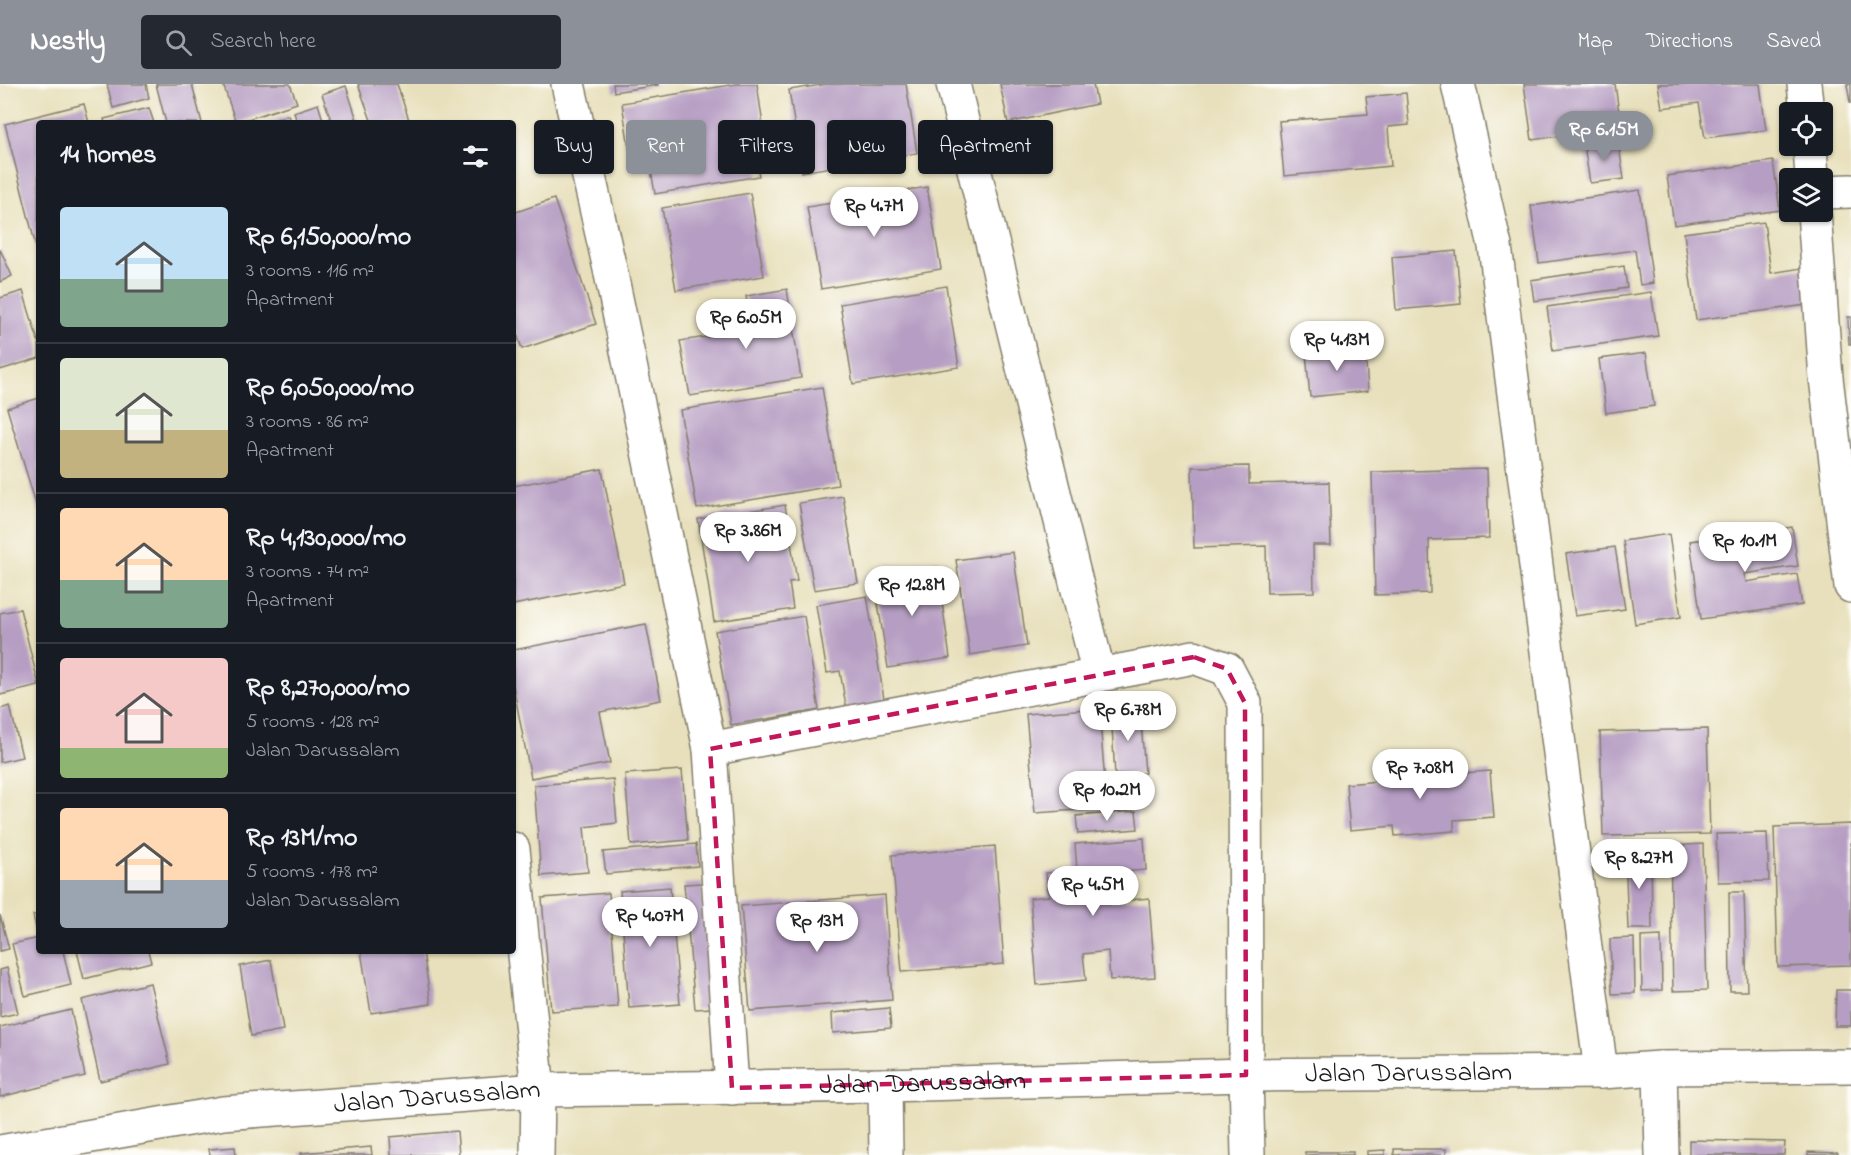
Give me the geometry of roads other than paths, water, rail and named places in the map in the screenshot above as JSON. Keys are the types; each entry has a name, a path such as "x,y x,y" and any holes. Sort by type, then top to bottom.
{"street":[{"path":"568,84 610,269 710,749 732,1088"},
{"path":"953,84 1099,675"},
{"path":"1458,84 1495,246 1601,1071"},
{"path":"1804,84 1807,102"},
{"path":"1833,191 1851,190"},
{"path":"1815,222 1826,378 1849,541 1851,586"},
{"path":"710,749 1194,657 1227,669 1245,703 1248,1155"},
{"path":"516,878 538,1090 537,1155"},
{"name":"Jalan Darussalam","path":"0,1152 223,1113 538,1090 1851,1066"},
{"path":"1660,1068 1662,1155"},
{"path":"885,1085 886,1155"}]}
